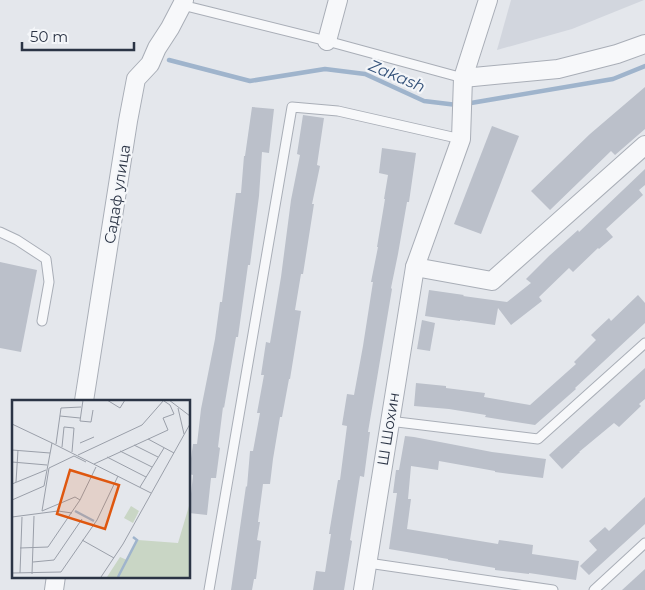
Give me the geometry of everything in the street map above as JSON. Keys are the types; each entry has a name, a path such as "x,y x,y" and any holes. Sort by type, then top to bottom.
{"street":[{"path":"327,41 338,0"},
{"path":"488,0 463,78 558,69 617,54 645,44"},
{"name":"Садаф улица","path":"84,400 136,79 150,64 183,2"},
{"name":"Ш Шохин","path":"363,590 415,268 461,139 463,78"},
{"path":"415,268 492,281 645,145"}],"lane":[{"path":"183,2 463,78"},
{"path":"209,590 292,107 338,111 461,139"},
{"path":"0,232 17,240 46,259 49,282 42,321"},
{"path":"389,421 538,439 645,343"},
{"path":"594,590 645,543"},
{"path":"368,563 553,590"}],"shaded area":[{"path":"511,0 644,0 572,29 497,50"}],"building":[{"path":"645,87 645,129 615,155 611,151 550,210 531,191 590,134"},
{"path":"252,107 274,109 269,153 262,152 259,196 250,265 248,265 238,337 236,337 223,407 216,478 211,478 207,515 190,513 193,475 190,474 190,466 193,444 197,444 201,409 215,339 220,302 222,302 236,193 241,193"},
{"path":"303,115 324,118 317,165 320,166 312,204 314,204 303,274 301,274 295,310 301,311 290,379 282,417 280,417 270,484 263,484 257,540 261,541 256,579 254,579 252,590 231,590 247,487 250,451 253,451 260,413 257,413 264,375 261,375 266,342 270,343 291,200 300,155 297,154"},
{"path":"492,126 519,136 481,234 454,224"},
{"path":"382,148 416,153 409,202 407,202 391,288 368,432 370,432 364,477 360,476 344,590 313,590 316,571 325,572 331,534 329,534 338,480 340,480 347,426 342,425 347,394 354,395 373,282 371,282 388,175 379,173"},
{"path":"645,169 645,185 639,190 643,195 606,229 613,237 598,248 573,272 569,268 539,297 542,301 511,325 498,308 495,325 425,316 429,290 507,302 531,283 526,279 549,256 578,230 579,232"},
{"path":"0,262 37,270 21,352 0,348"},
{"path":"638,295 645,303 645,323 535,425 449,409 414,406 416,383 485,393 484,397 530,405 576,364 574,362 596,340 591,335 609,318 611,321"},
{"path":"422,320 435,323 430,351 417,349"},
{"path":"645,368 645,399 639,404 641,406 619,427 614,423 562,469 549,455"},
{"path":"405,436 492,452 546,459 543,478 495,472 439,461 438,470 411,466 408,499 411,499 407,529 498,544 499,540 533,545 532,554 579,561 576,580 495,570 495,568 389,549 397,493 393,493 396,470 399,470"},
{"path":"645,497 645,524 589,575 580,566 597,550 589,541 605,527 609,531"},
{"path":"645,569 645,590 622,590"}],"waterway":[{"name":"Zakash","path":"169,60 250,81 325,69 365,74 424,101 457,105"},
{"name":"Zakash","path":"465,104 613,79 645,66"}]}
